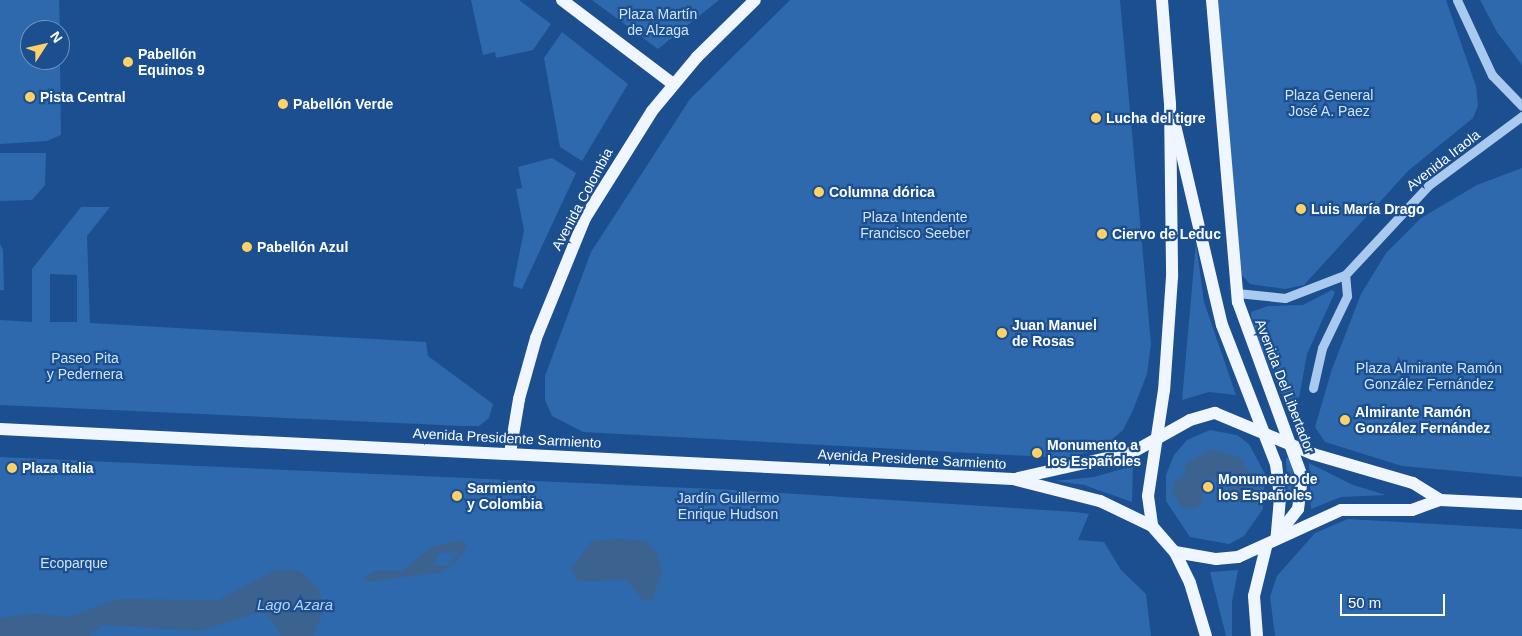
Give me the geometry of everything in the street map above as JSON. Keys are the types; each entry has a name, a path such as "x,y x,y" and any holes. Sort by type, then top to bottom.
{"main road":[{"path":"562,0 673,84"},
{"name":"Avenida Colombia","path":"510,453 534,346 571,249 626,148 673,84 755,0"},
{"path":"1162,0 1170,103 1170,327 1158,441 1149,472 1152,526 1175,552 1190,583 1206,636"},
{"name":"Avenida Del Libertador","path":"1212,0 1237,293 1292,444 1302,477 1302,497 1276,536"},
{"path":"1170,103 1222,325 1263,432 1279,481 1276,536"},
{"name":"Avenida Presidente Sarmiento","path":"1013,479 1085,466 1158,441 1190,420 1215,413 1292,444 1414,483 1440,500"},
{"name":"Avenida Presidente Sarmiento","path":"0,430 510,453 1013,479 1100,501 1152,526"},
{"path":"1257,636 1254,596 1266,547 1276,536 1331,512 1359,508 1412,510 1440,500 1522,504"},
{"path":"1175,552 1216,559 1266,547"}],"street":[{"path":"1457,0 1492,75 1522,106"},
{"name":"Avenida Iraola","path":"1237,293 1285,298 1345,275 1429,186 1522,116"},
{"path":"1313,388 1330,328 1347,296 1345,275"}],"green space":[{"name":"Pista Central","path":"0,0 59,0 60,20 20,20 20,70 60,70 61,135 47,141 0,144"},
{"path":"471,0 519,0 551,24 533,50 496,58 495,52 483,55"},
{"name":"Plaza Martín de Alzaga","path":"592,0 719,0 658,49"},
{"name":"Plaza Intendente Francisco Seeber","path":"790,0 1120,0 1151,344 1147,374 1133,410 1123,430 1102,449 1066,458 583,432 552,416 545,400 545,376 591,252 690,99"},
{"name":"Plaza General José A. Paez","path":"1218,0 1446,0 1476,86 1478,106 1473,118 1408,171 1304,285 1285,289 1250,284 1238,271"},
{"path":"1480,0 1522,0 1522,65 1497,32"},
{"path":"562,32 628,84 582,161 560,147 544,58"},
{"path":"0,153 46,153 45,185 32,200 0,201"},
{"path":"552,158 576,173 522,289 513,286 524,230 516,189 522,188 518,167"},
{"name":"Plaza Almirante Ramón González Fernández","path":"1522,168 1522,477 1402,466 1325,442 1315,427 1332,369 1361,294 1386,253 1421,218 1477,185"},
{"name":"Paseo Pita y Pedernera","path":"81,207 110,207 87,236 90,323 426,342 428,356 493,404 489,418 479,426 463,426 0,405 0,320 32,322 32,269","holes":["50,274 77,275 77,322 50,322"]},
{"path":"1196,243 1204,302 1236,395 1209,392 1182,400"},
{"path":"0,244 3,250 4,290 0,290"},
{"path":"1332,290 1335,292 1307,354 1299,398 1285,401 1252,328 1251,312 1268,306 1303,305"},
{"path":"1210,430 1237,435 1249,444 1265,474 1263,509 1244,536 1229,544 1190,537 1166,501 1166,475 1174,455 1187,440"},
{"name":"Ecoparque","path":"0,457 734,490 1089,514 1078,540 1104,542 1121,570 1146,594 1151,636 0,636"},
{"path":"1286,458 1290,458 1293,472 1293,501 1288,501"},
{"path":"1309,463 1353,485 1386,495 1341,497 1311,509"},
{"path":"1133,466 1132,502 1084,485 1055,481 1094,477"},
{"path":"1348,519 1522,529 1522,636 1275,636 1270,597 1277,576 1315,533"},
{"path":"1238,570 1232,602 1232,636 1226,636 1210,572"}],"water":[{"path":"1213,449 1243,459 1245,468 1258,477 1259,494 1250,502 1239,503 1230,498 1227,477 1203,480 1202,504 1192,509 1181,507 1172,492 1175,481 1185,474 1185,464"},
{"path":"621,539 646,541 658,554 662,574 651,601 642,599 626,580 578,581 571,570 591,541"},
{"path":"460,540 467,546 457,562 442,572 366,582 363,578 375,571 401,571 432,547","holes":["458,552 448,565 434,566 439,553"]},
{"name":"Lago Azara","path":"274,570 300,571 318,588 324,609 313,636 281,636 269,616 260,612 200,631 102,625 89,636 0,636 0,618 34,613 69,617 117,599 219,600"}],"place":[{"name":"Pabellón Equinos 9","path":"128,62"},
{"name":"Pista Central","path":"30,97"},
{"name":"Pabellón Verde","path":"283,104"},
{"name":"Lucha del tigre","path":"1096,118"},
{"name":"Columna dórica","path":"819,192"},
{"name":"Luis María Drago","path":"1301,209"},
{"name":"Ciervo de Leduc","path":"1102,234"},
{"name":"Pabellón Azul","path":"247,247"},
{"name":"Juan Manuel de Rosas","path":"1002,333"},
{"name":"Almirante Ramón González Fernández","path":"1345,420"},
{"name":"Monumento a los Españoles","path":"1037,453"},
{"name":"Plaza Italia","path":"12,468"},
{"name":"Monumento de los Españoles","path":"1208,487"},
{"name":"Sarmiento y Colombia","path":"457,496"}],"park label":[{"name":"Jardín Guillermo Enrique Hudson","path":"728,506"}]}
